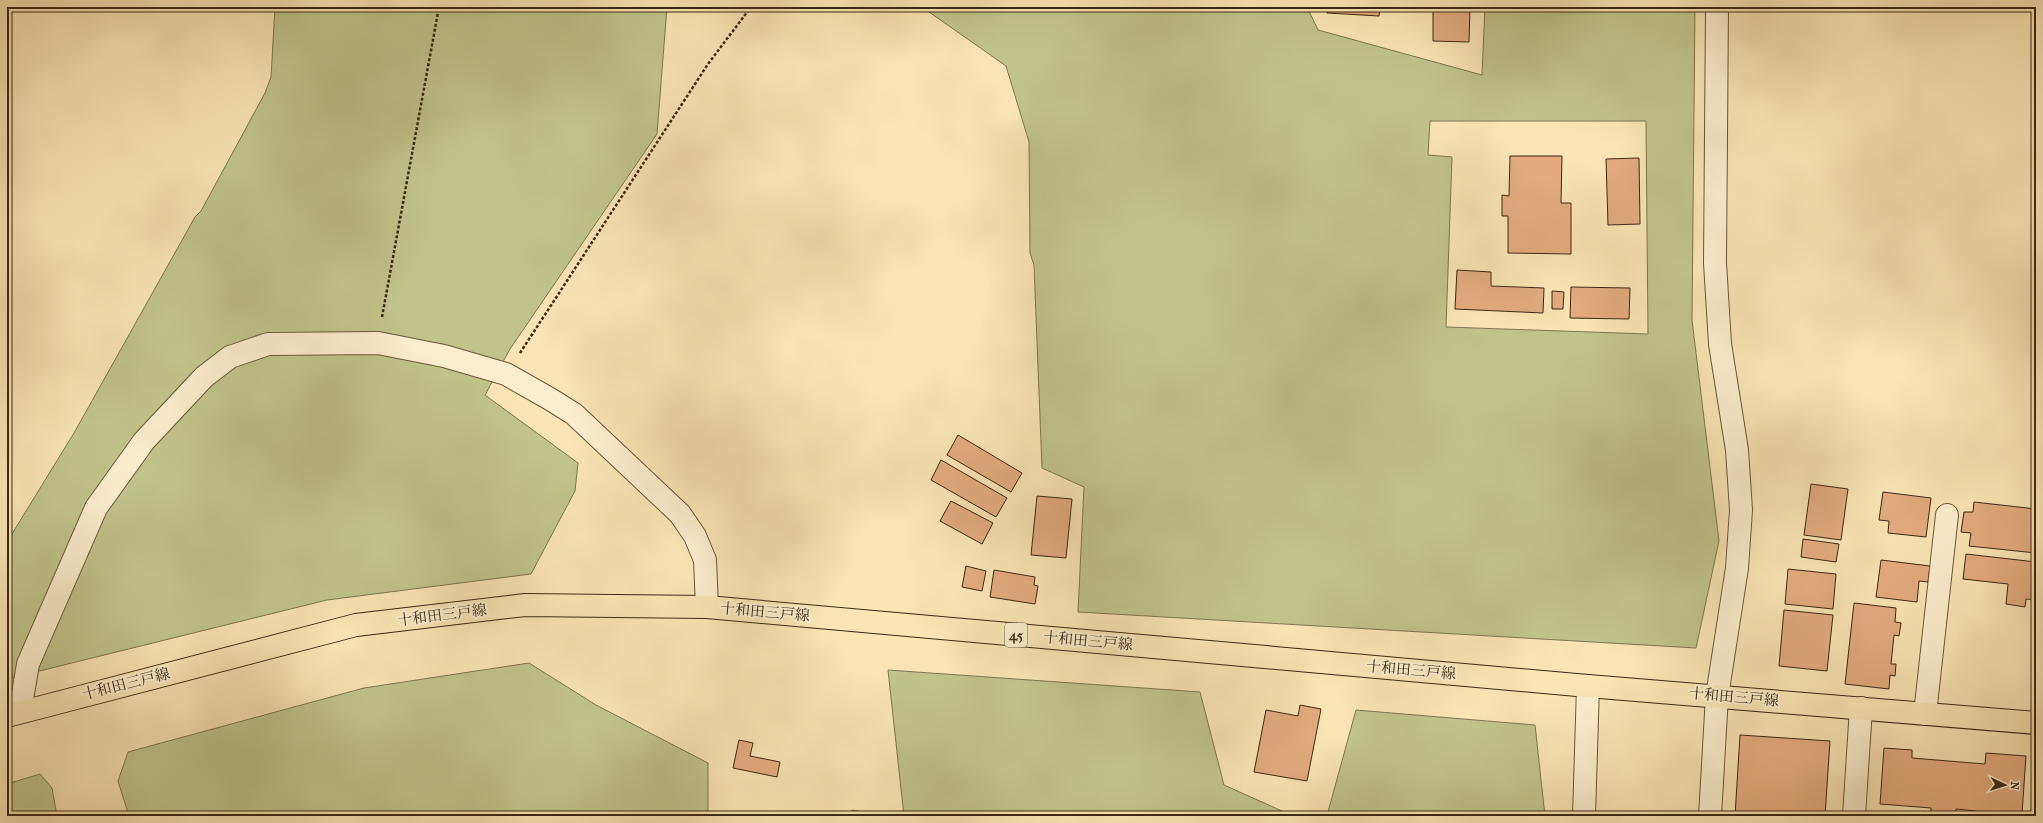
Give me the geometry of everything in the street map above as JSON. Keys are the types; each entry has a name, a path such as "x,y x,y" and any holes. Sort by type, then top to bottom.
{"main road":[{"name":"十和田三戸線","path":"14,714 356,625 525,605 707,607 1588,686 2036,723"}],"street":[{"path":"1710,816 1716,696 1736,568 1740,510 1737,450 1720,344 1715,263 1717,7"},
{"path":"14,714 28,664 96,508 144,441 204,377 230,357 268,344 378,343 444,356 506,374 574,414 680,514 695,536 705,560 707,607"},
{"path":"1925,714 1947,515"},
{"path":"1584,816 1588,686"},
{"path":"1854,816 1861,708"}],"path":[{"path":"378,343 439,7"},
{"path":"506,374 708,64 751,7"},
{"path":"7,812 8,816"}],"green space":[{"path":"275,7 667,7 657,134 510,349 485,395 578,463 575,491 531,574 327,600 7,679 7,542 74,433 195,217 201,211 265,93 271,77"},
{"path":"922,7 1307,7 1318,30 1482,75 1485,7 1695,7 1692,320 1719,541 1696,648 1078,612 1084,487 1042,468 1034,265 1030,253 1029,142 1006,66","holes":["1430,121 1646,121 1648,334 1446,327 1452,157 1428,155"]},
{"path":"529,663 596,705 708,763 708,816 129,816 118,781 128,752 364,688"},
{"path":"888,670 1200,692 1224,785 1293,816 904,816"},
{"path":"1356,710 1535,725 1545,816 1303,816 1328,812"},
{"path":"40,774 52,788 57,816 7,816 7,784"},
{"path":"852,810 889,816 852,816"}],"building":[{"path":"1328,7 1380,7 1379,16 1327,13"},
{"path":"1433,7 1470,7 1469,42 1433,41"},
{"path":"1510,156 1562,156 1561,203 1571,203 1571,254 1508,253 1508,216 1502,216 1502,195 1509,196"},
{"path":"1639,158 1640,224 1608,225 1606,159"},
{"path":"1457,270 1491,272 1491,286 1544,288 1543,313 1455,309"},
{"path":"1571,287 1630,288 1629,319 1570,318"},
{"path":"1552,291 1564,292 1563,309 1552,309"},
{"path":"958,435 1022,473 1011,492 947,455"},
{"path":"941,460 1007,498 996,517 931,480"},
{"path":"1811,484 1848,489 1841,540 1804,535"},
{"path":"1883,492 1931,498 1926,537 1888,533 1889,521 1879,520"},
{"path":"1037,496 1072,499 1066,558 1031,555"},
{"path":"951,501 993,523 982,544 940,521"},
{"path":"1974,502 2036,509 2036,553 1969,546 1971,533 1961,532 1964,512 1973,512"},
{"path":"1803,539 1839,544 1836,562 1801,557"},
{"path":"1966,554 2036,562 2036,600 2026,599 2025,607 2006,604 2008,584 1963,579"},
{"path":"1881,560 1930,566 1928,582 1919,581 1917,602 1876,597"},
{"path":"966,566 986,571 982,591 962,587"},
{"path":"1788,569 1836,574 1833,609 1785,604"},
{"path":"994,570 1035,577 1034,585 1038,586 1035,604 990,597"},
{"path":"1854,603 1896,608 1895,622 1901,623 1899,636 1894,635 1891,664 1896,664 1895,676 1890,675 1889,689 1845,684"},
{"path":"1784,610 1833,615 1827,671 1779,666"},
{"path":"1300,705 1321,709 1307,781 1254,772 1266,710 1298,716"},
{"path":"1740,735 1830,741 1825,816 1735,816"},
{"path":"739,740 753,743 750,756 780,762 777,777 733,768"},
{"path":"1884,748 1912,750 1912,758 1985,764 1986,753 2026,756 2022,814 2005,813 2005,816 1975,816 1976,811 1956,809 1955,816 1931,816 1931,808 1880,804"}]}
